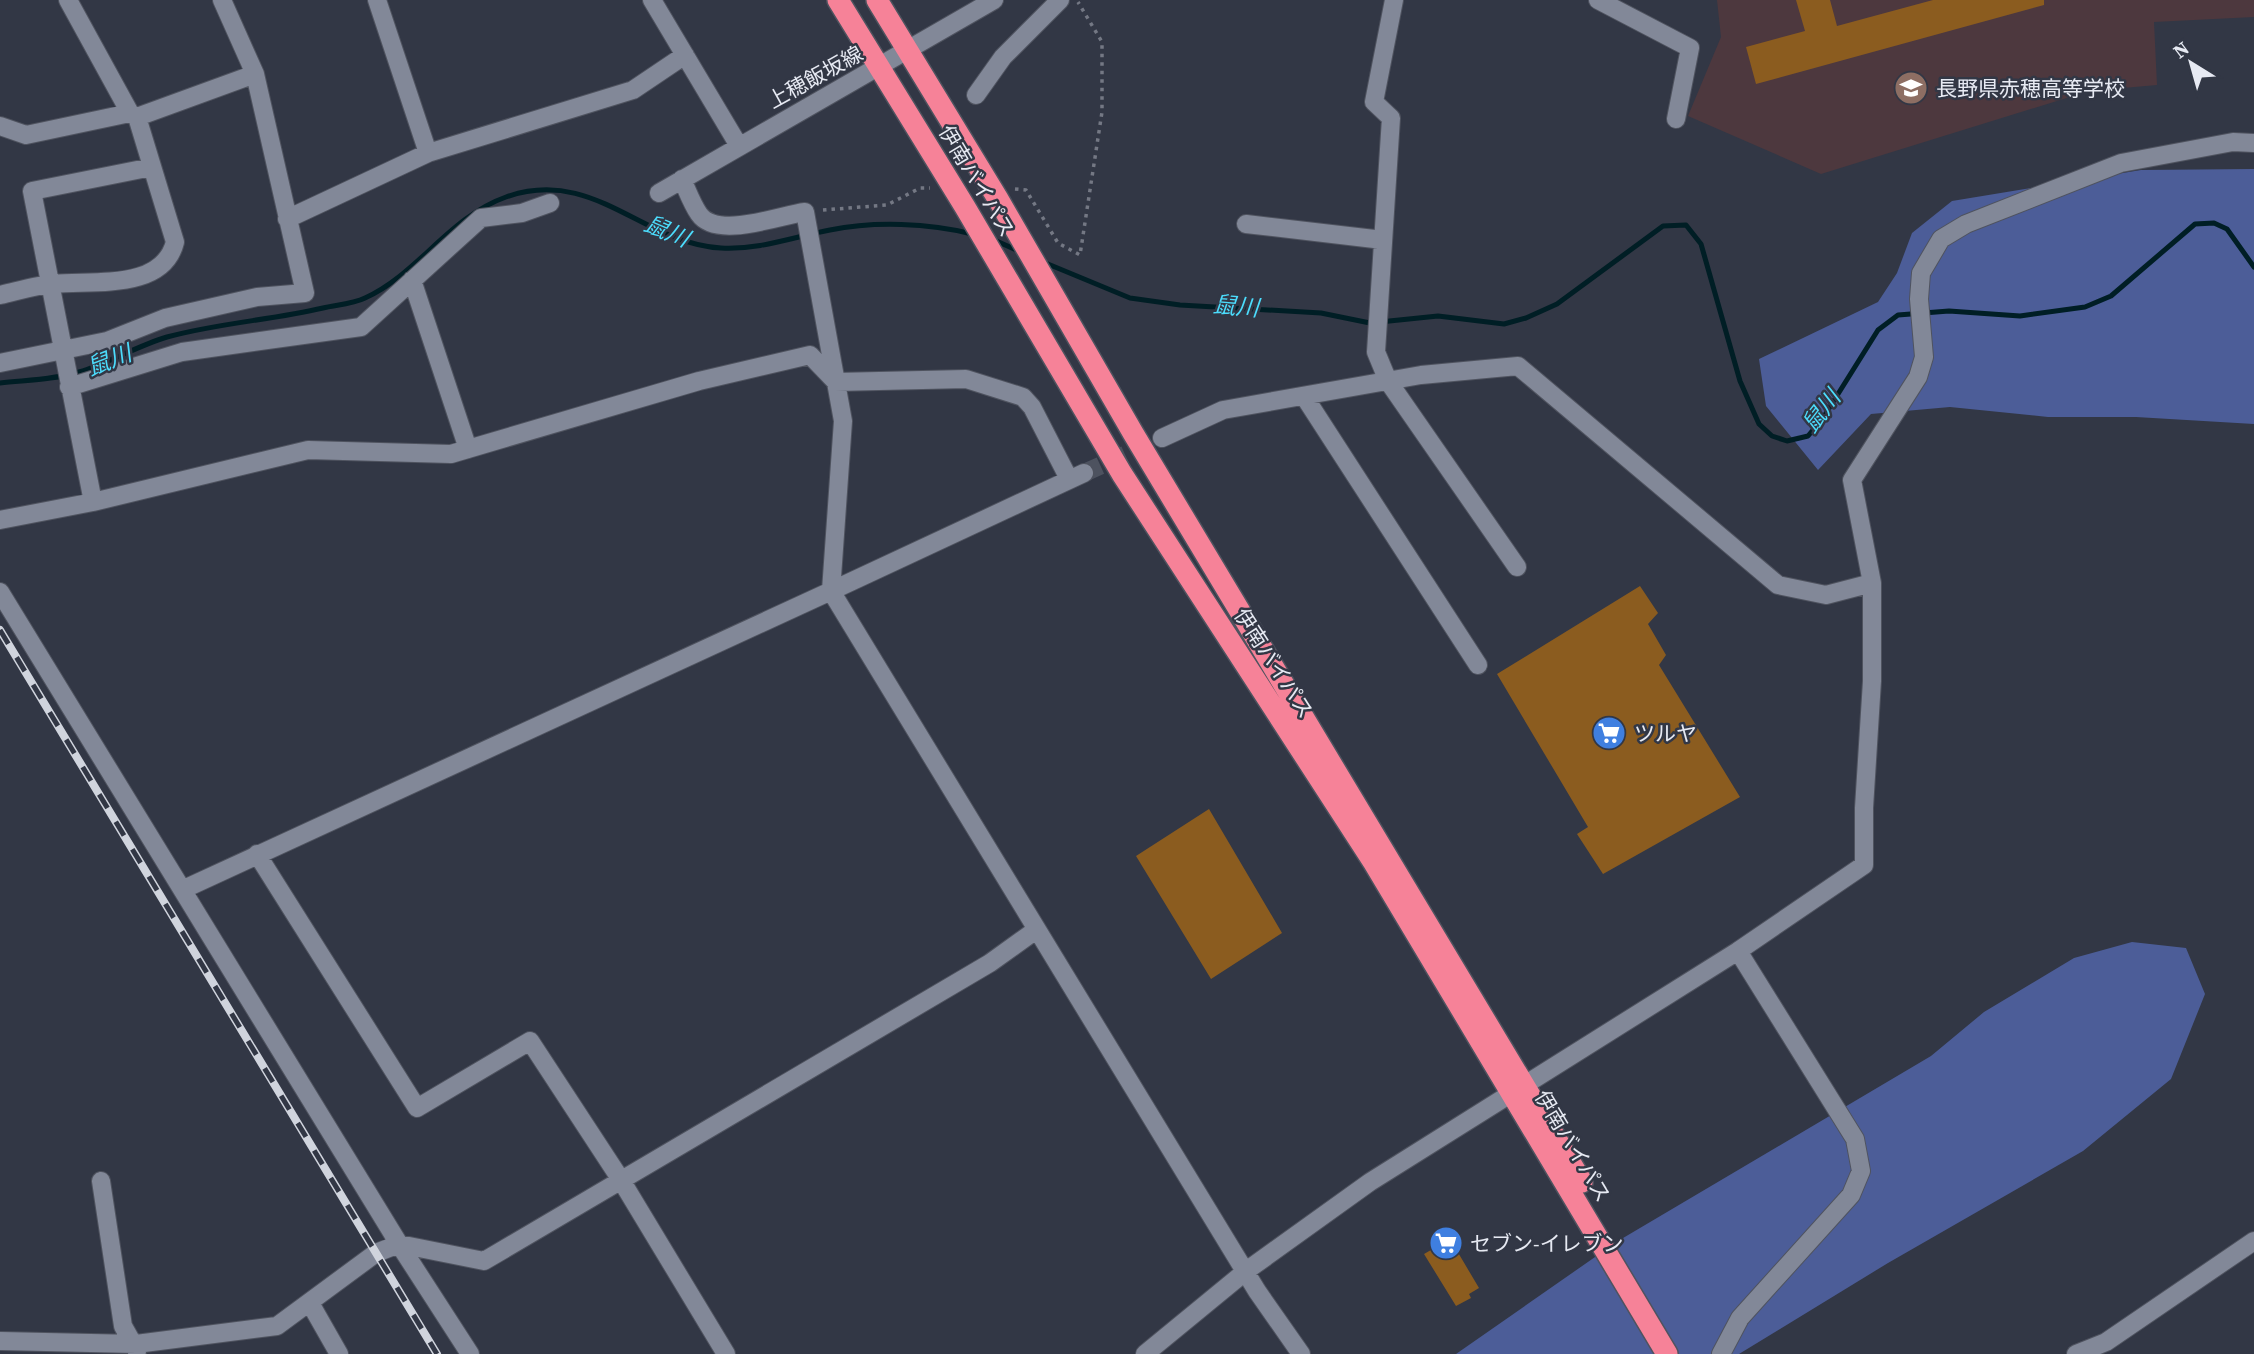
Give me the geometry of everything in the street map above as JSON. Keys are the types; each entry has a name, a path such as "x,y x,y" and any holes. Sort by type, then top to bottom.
{"highway":[{"name":"伊南バイパス","path":"838,0 965,206 1122,474 1519,1089"},
{"name":"伊南バイパス","path":"877,0 906,51 1005,194 1061,310 1645,1304 1682,1354"},
{"name":"伊南バイパス","path":"1645,1304 1667,1354"}],"street":[{"path":"0,295 52,284 118,280 147,274 172,255 175,242 134,115 68,0"},
{"path":"0,363 63,355 107,341 165,317 257,297 305,293 255,74 222,0"},
{"path":"377,0 428,153"},
{"path":"652,0 739,146"},
{"name":"上穂飯坂線","path":"659,193 994,0"},
{"path":"976,95 1003,57 1060,0"},
{"path":"1394,0 1374,102 1391,118 1376,352 1388,381 1517,567"},
{"path":"1598,0 1690,48 1676,120"},
{"path":"287,219 428,153 634,90 685,55"},
{"path":"0,126 26,135 134,115 255,74"},
{"path":"1145,1354 1246,1271 1370,1182 1738,951 1864,865 1864,808 1872,681 1871,583 1852,480 1918,377 1924,357 1919,299 1921,273 1930,254 1941,239 1966,224 2121,163 2233,142 2254,144"},
{"path":"93,502 32,191 152,167"},
{"path":"681,179 700,216 714,225 768,222 782,215 806,217 842,421 831,591 1246,1271 1301,1354"},
{"path":"69,387 182,352 361,327 481,218 522,213 550,203"},
{"path":"1246,224 1384,240"},
{"path":"412,280 468,449"},
{"path":"0,520 93,502 308,450 451,454 699,381 810,355 836,382 966,379 1023,397 1077,476 184,888"},
{"path":"1163,438 1223,410 1388,381 1518,366 1778,585 1826,594 1871,583"},
{"path":"1304,396 1478,665"},
{"path":"0,592 184,888 399,1244 470,1354"},
{"path":"257,854 417,1108 530,1041 621,1180 726,1354"},
{"path":"0,1341 137,1349 277,1326 376,1253 399,1244 484,1261 990,963 1037,930"},
{"path":"1720,1353 1740,1318 1851,1195 1861,1171 1855,1139 1738,951"},
{"path":"101,1181 123,1326 137,1349"},
{"path":"2076,1354 2106,1342 2254,1241"},
{"path":"310,1303 339,1354"}],"path":[{"path":"1005,194 1026,190 1058,243 1080,255 1102,101 1101,42 1076,0"},
{"path":"806,217 887,205 920,188 933,188"}],"shaded area":[{"name":"長野県赤穂高等学校","path":"1717,0 2254,0 2254,17 2154,22 2157,85 2089,91 1821,174 1688,116 1721,37"},
{"path":"2254,169 2254,424 2136,417 2048,417 1950,407 1871,414 1818,470 1766,406 1759,359 1878,302 1897,273 1912,233 1952,201 2141,170"},
{"path":"2132,942 2186,948 2205,994 2171,1079 2083,1151 1888,1263 1739,1354 1456,1354 1618,1241 1931,1056 1984,1012 2074,958"}],"building":[{"path":"1796,0 1830,0 1837,26 1933,0 2044,0 2044,5 1756,84 1746,47 1805,31"},
{"path":"1640,586 1658,613 1648,624 1666,655 1659,665 1740,797 1603,874 1577,834 1588,827 1497,674"},
{"path":"1209,809 1282,933 1211,979 1136,856"},
{"path":"1450,1239 1479,1288 1469,1294 1471,1298 1456,1306 1424,1254"}],"waterway":[{"name":"鼠川","path":"0,383 69,375 186,332 360,300 384,288 450,231 486,206 506,197 537,190 565,191 592,198 667,234 693,243 721,248 763,245 865,225 920,226 972,234"},
{"name":"鼠川","path":"1043,262 1130,298 1180,305 1321,313 1370,323 1438,316 1504,324 1526,318 1557,304 1663,226 1686,225 1701,244 1740,381 1759,424 1772,436 1787,441 1808,436 1823,418 1878,330 1898,315 1949,311 2020,316 2085,307 2111,296 2195,224 2214,223 2227,229 2254,267"},
{"name":"鼠川","path":"992,239 1021,252"}],"tunnel":[{"path":"1084,473 1151,443"}],"railway":[{"path":"0,630 437,1354"}],"place":[{"name":"長野県赤穂高等学校","path":"1911,88"},
{"name":"ツルヤ","path":"1609,733"},
{"name":"セブン-イレブン","path":"1446,1243"}]}
